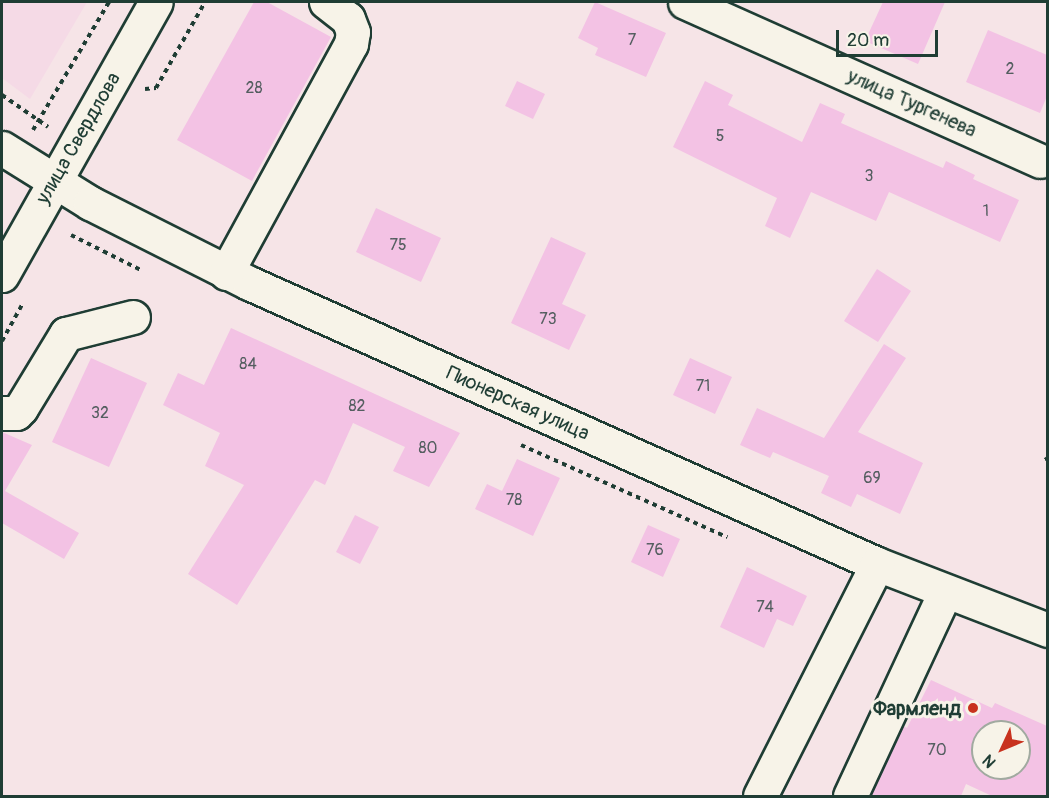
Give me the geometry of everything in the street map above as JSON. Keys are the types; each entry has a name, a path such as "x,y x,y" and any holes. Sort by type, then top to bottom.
{"street":[{"name":"улица Свердлова","path":"2,275 156,2"},
{"path":"226,273 351,45 353,32 348,19 326,2"},
{"name":"улица Тургенева","path":"685,2 1040,161"},
{"name":"Пионерская улица","path":"9,154 53,182 226,273 877,564 1047,630"},
{"path":"2,413 16,413 21,408 66,334 133,317"},
{"path":"760,796 877,564"},
{"path":"850,796 945,592"}],"path":[{"path":"9,154 39,121 109,2"},
{"path":"2,95 39,121"}],"shaded area":[{"path":"2,2 87,2 30,99 2,78"}],"building":[{"path":"254,2 267,2 331,37 252,181 177,140"},
{"path":"595,2 666,33 646,77 595,55 598,48 578,38"},
{"path":"883,2 945,2 918,64 865,41"},
{"path":"988,30 1047,55 1047,96 1040,113 966,82"},
{"path":"517,81 545,94 533,119 505,106"},
{"path":"705,81 733,95 728,105 802,142 820,103 845,114 841,123 943,168 946,161 975,175 973,179 1019,200 1000,242 889,192 876,221 811,192 790,238 765,226 777,198 673,147"},
{"path":"376,208 441,238 421,282 356,252"},
{"path":"551,237 586,253 562,304 586,315 569,350 511,323"},
{"path":"877,269 911,291 878,342 844,321"},
{"path":"231,328 460,433 429,487 393,471 405,447 353,423 325,485 315,480 237,605 188,574 244,485 205,466 220,433 163,405 178,373 204,385"},
{"path":"884,344 906,358 858,432 923,463 900,514 857,494 851,507 821,493 829,476 773,452 770,458 740,445 757,408 824,438"},
{"path":"91,358 147,383 109,467 52,442"},
{"path":"690,358 732,377 715,414 673,395"},
{"path":"2,432 32,445 5,491 79,533 64,559 2,523"},
{"path":"517,459 560,478 533,536 475,509 487,484 502,491"},
{"path":"355,515 379,527 360,564 336,552"},
{"path":"648,525 680,539 663,577 631,562"},
{"path":"747,567 807,596 793,626 777,619 764,648 720,627"},
{"path":"931,680 992,708 995,703 1047,726 1047,796 992,796 966,784 961,796 870,796 903,726 907,728"}],"place":[{"name":"Фармленд","path":"973,708"}]}
